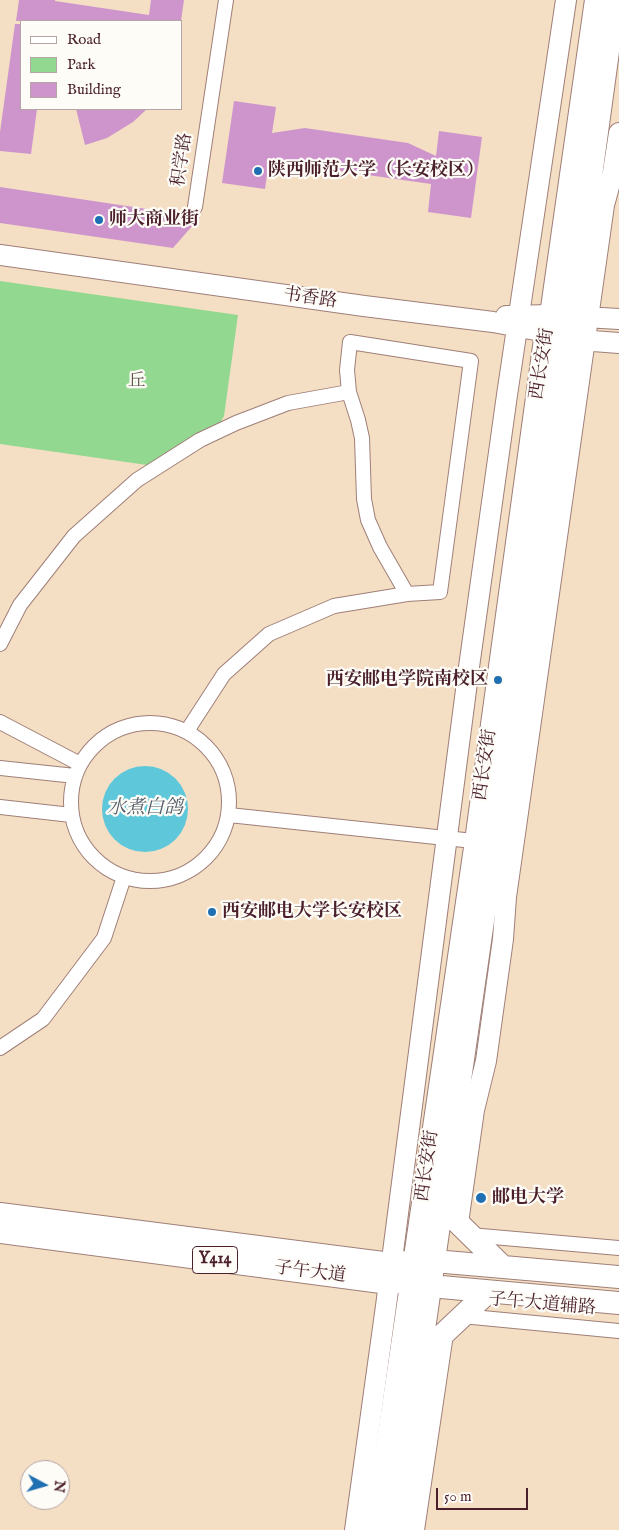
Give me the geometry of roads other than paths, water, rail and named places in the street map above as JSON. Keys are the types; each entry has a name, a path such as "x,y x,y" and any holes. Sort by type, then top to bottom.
{"main road":[{"path":"356,1530 471,647 566,0"},
{"name":"西长安街","path":"568,326 596,0"},
{"name":"西长安街","path":"375,1530 422,1272 485,842 568,326 615,0"},
{"path":"464,1229 474,1110 487,1051 503,939 568,326 613,172 619,133"},
{"name":"书香路","path":"0,244 518,321"},
{"name":"书香路","path":"0,254 568,326 619,343"},
{"name":"书香路","path":"568,326 619,318"},
{"name":"西长安街","path":"395,1530 420,1356 422,1272 442,1207 485,842"},
{"path":"442,1207 503,1267"},
{"name":"子午大道","path":"0,1214 390,1274"},
{"name":"子午大道","path":"0,1232 390,1274 503,1267 619,1277"},
{"name":"子午大道","path":"422,1272 488,1292 619,1303"},
{"path":"420,1356 488,1292"},
{"path":"414,1530 443,1334"}],"street":[{"name":"积学路","path":"195,207 226,0"},
{"path":"187,731 224,674 269,634 334,606 407,594 440,592 471,361 350,342 347,370 349,392 362,438 364,499 368,520 380,547 407,594"},
{"path":"0,644 20,605 74,536 137,480 200,440 236,423 288,403 349,392"},
{"path":"0,722 77,770"},
{"path":"139,723 164,723 187,731 208,748 223,771 229,798 229,815 215,848 197,866 175,878 150,882 124,877 106,869 90,854 78,836 72,815 71,796 77,770 95,744 115,730 139,723"},
{"path":"0,768 77,770"},
{"path":"0,807 72,815"},
{"path":"229,815 485,842"},
{"path":"0,1048 43,1019 104,938 124,877"},
{"path":"464,1229 619,1248"},
{"name":"子午大道辅路","path":"462,1316 619,1331"}],"water":[{"name":"水煮白鸽","path":"145,766 161,769 169,773 181,785 185,793 188,809 185,825 181,833 169,845 161,849 145,852 129,849 121,845 109,833 105,825 102,809 105,793 109,785 121,773 129,769"}],"place":[{"name":"陕西师范大学（长安校区）","path":"258,171"},
{"name":"师大商业街","path":"99,220"},
{"name":"西安邮电学院南校区","path":"498,680"},
{"name":"西安邮电大学长安校区","path":"212,912"},
{"name":"邮电大学","path":"481,1198"}],"park label":[{"name":"丘","path":"137,382"}]}
